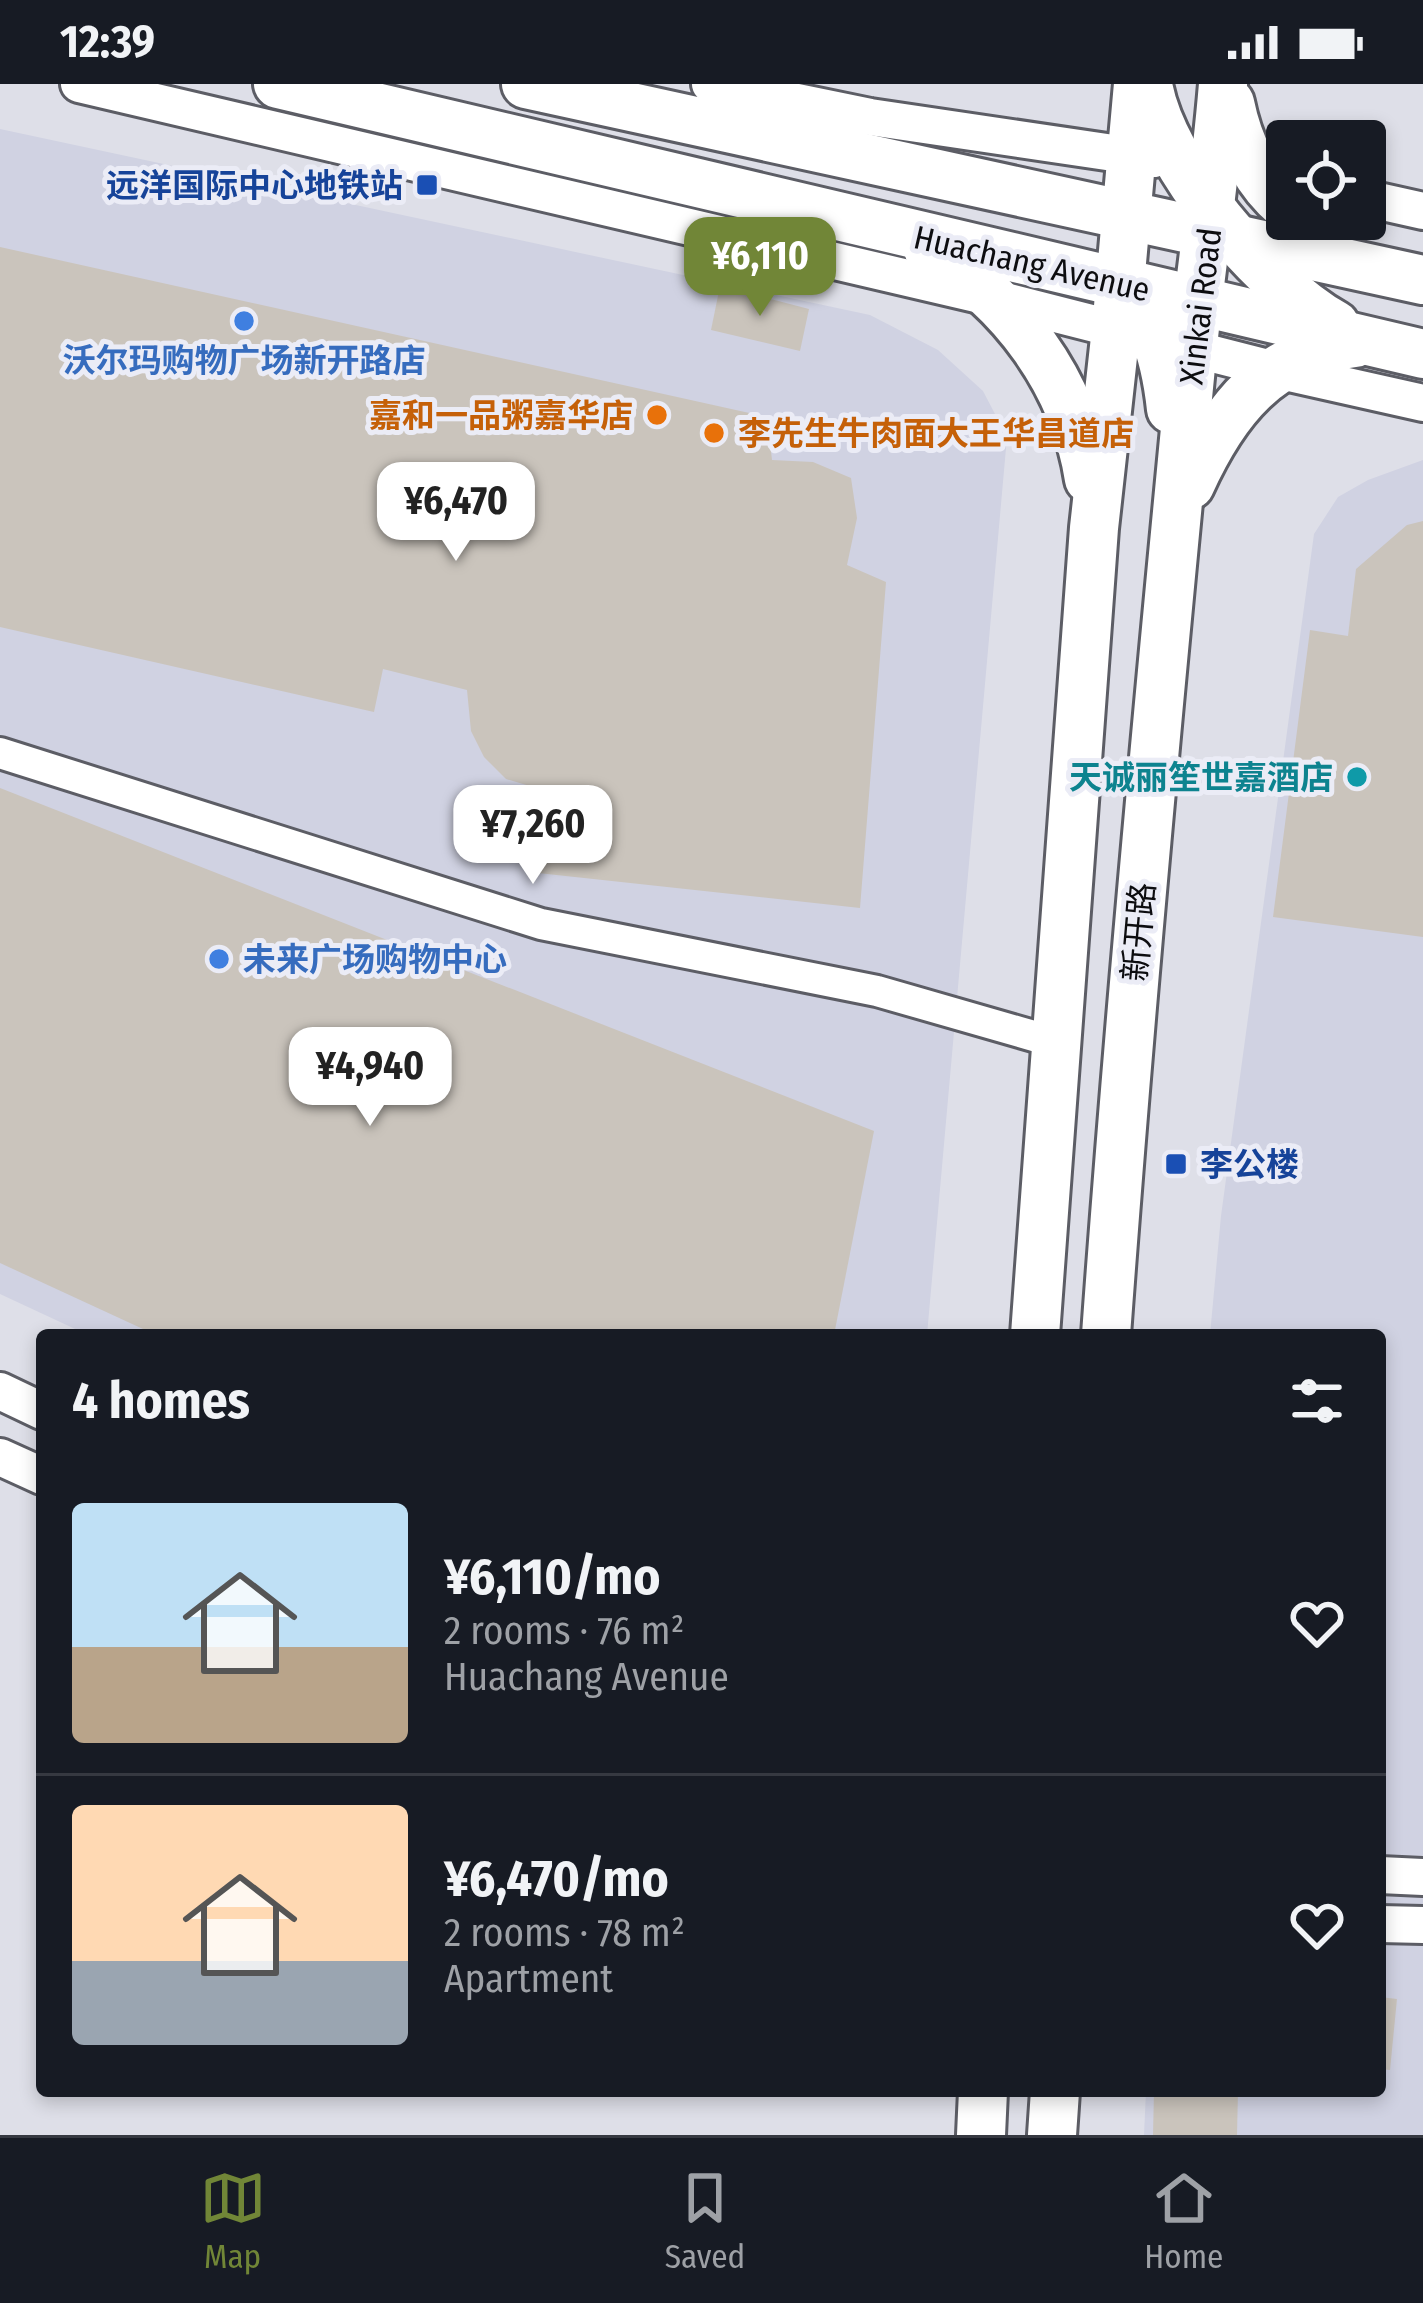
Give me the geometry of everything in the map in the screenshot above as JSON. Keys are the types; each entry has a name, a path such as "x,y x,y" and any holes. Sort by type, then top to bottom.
{"main road":[{"name":"Huachang Avenue","path":"278,84 898,232 1171,326 1365,341 1423,354"},
{"name":"Huachang Avenue","path":"526,84 1126,214 1236,197 1401,274"},
{"name":"Xinkai Road","path":"1138,84 1126,214 1171,326 1177,529"},
{"path":"1148,84 1157,119 1236,197 1277,280 1326,320 1365,341"},
{"name":"Xinkai Road","path":"1171,326 1236,197 1226,84"},
{"path":"909,169 1010,219 1171,326"},
{"path":"898,232 955,266 993,298 1043,356 1069,406 1084,450 1094,529"},
{"path":"1329,240 1401,274"},
{"path":"1035,1329 1094,529 1113,458 1171,326 1277,280 1320,270 1401,274"},
{"path":"1177,529 1211,440 1246,394 1276,370 1322,348 1365,341"},
{"name":"新开路","path":"1106,1329 1129,1030 1177,529"},
{"path":"981,2135 982,2097"},
{"path":"1052,2135 1054,2097"}],"street":[{"path":"79,84 993,298 1171,326 1276,370 1423,403"},
{"path":"710,84 870,117 1132,156 1236,197"},
{"path":"1386,202 1423,211"},
{"path":"0,753 541,924 877,992 1058,1043"},
{"path":"0,1391 36,1408"},
{"path":"0,1457 36,1473"},
{"path":"1386,1875 1423,1876"},
{"path":"1386,1924 1423,1925"}],"shaded area":[{"path":"0,129 870,315 938,350 983,391 1007,437 928,1329 75,1329 0,1294"},
{"path":"1423,460 1423,2135 1144,2135 1146,2097 1386,2097 1386,1329 1211,1329 1221,1216 1314,534 1338,497 1368,480"}],"building":[{"path":"0,247 767,417 772,460 813,462 851,478 857,518 847,565 886,582 860,908 538,873 543,790 506,779 484,757 471,731 467,690 383,669 374,712 0,627"},
{"path":"720,286 809,309 800,351 711,330"},
{"name":"天诚丽笙世嘉酒店","path":"1423,521 1423,937 1273,917 1310,630 1348,636 1356,569 1407,525"},
{"name":"未来广场购物中心","path":"0,788 874,1131 835,1329 143,1329 0,1263"},
{"path":"1386,1998 1397,1999 1390,2070 1386,2070"},
{"path":"1154,2097 1238,2097 1237,2135 1153,2135"}],"place":[{"name":"远洋国际中心地铁站","path":"427,185"},
{"name":"沃尔玛购物广场新开路店","path":"244,321"},
{"name":"嘉和一品粥嘉华店","path":"657,415"},
{"name":"李先生牛肉面大王华昌道店","path":"714,433"},
{"name":"天诚丽笙世嘉酒店","path":"1357,777"},
{"name":"未来广场购物中心","path":"219,959"},
{"name":"李公楼","path":"1176,1164"}]}
